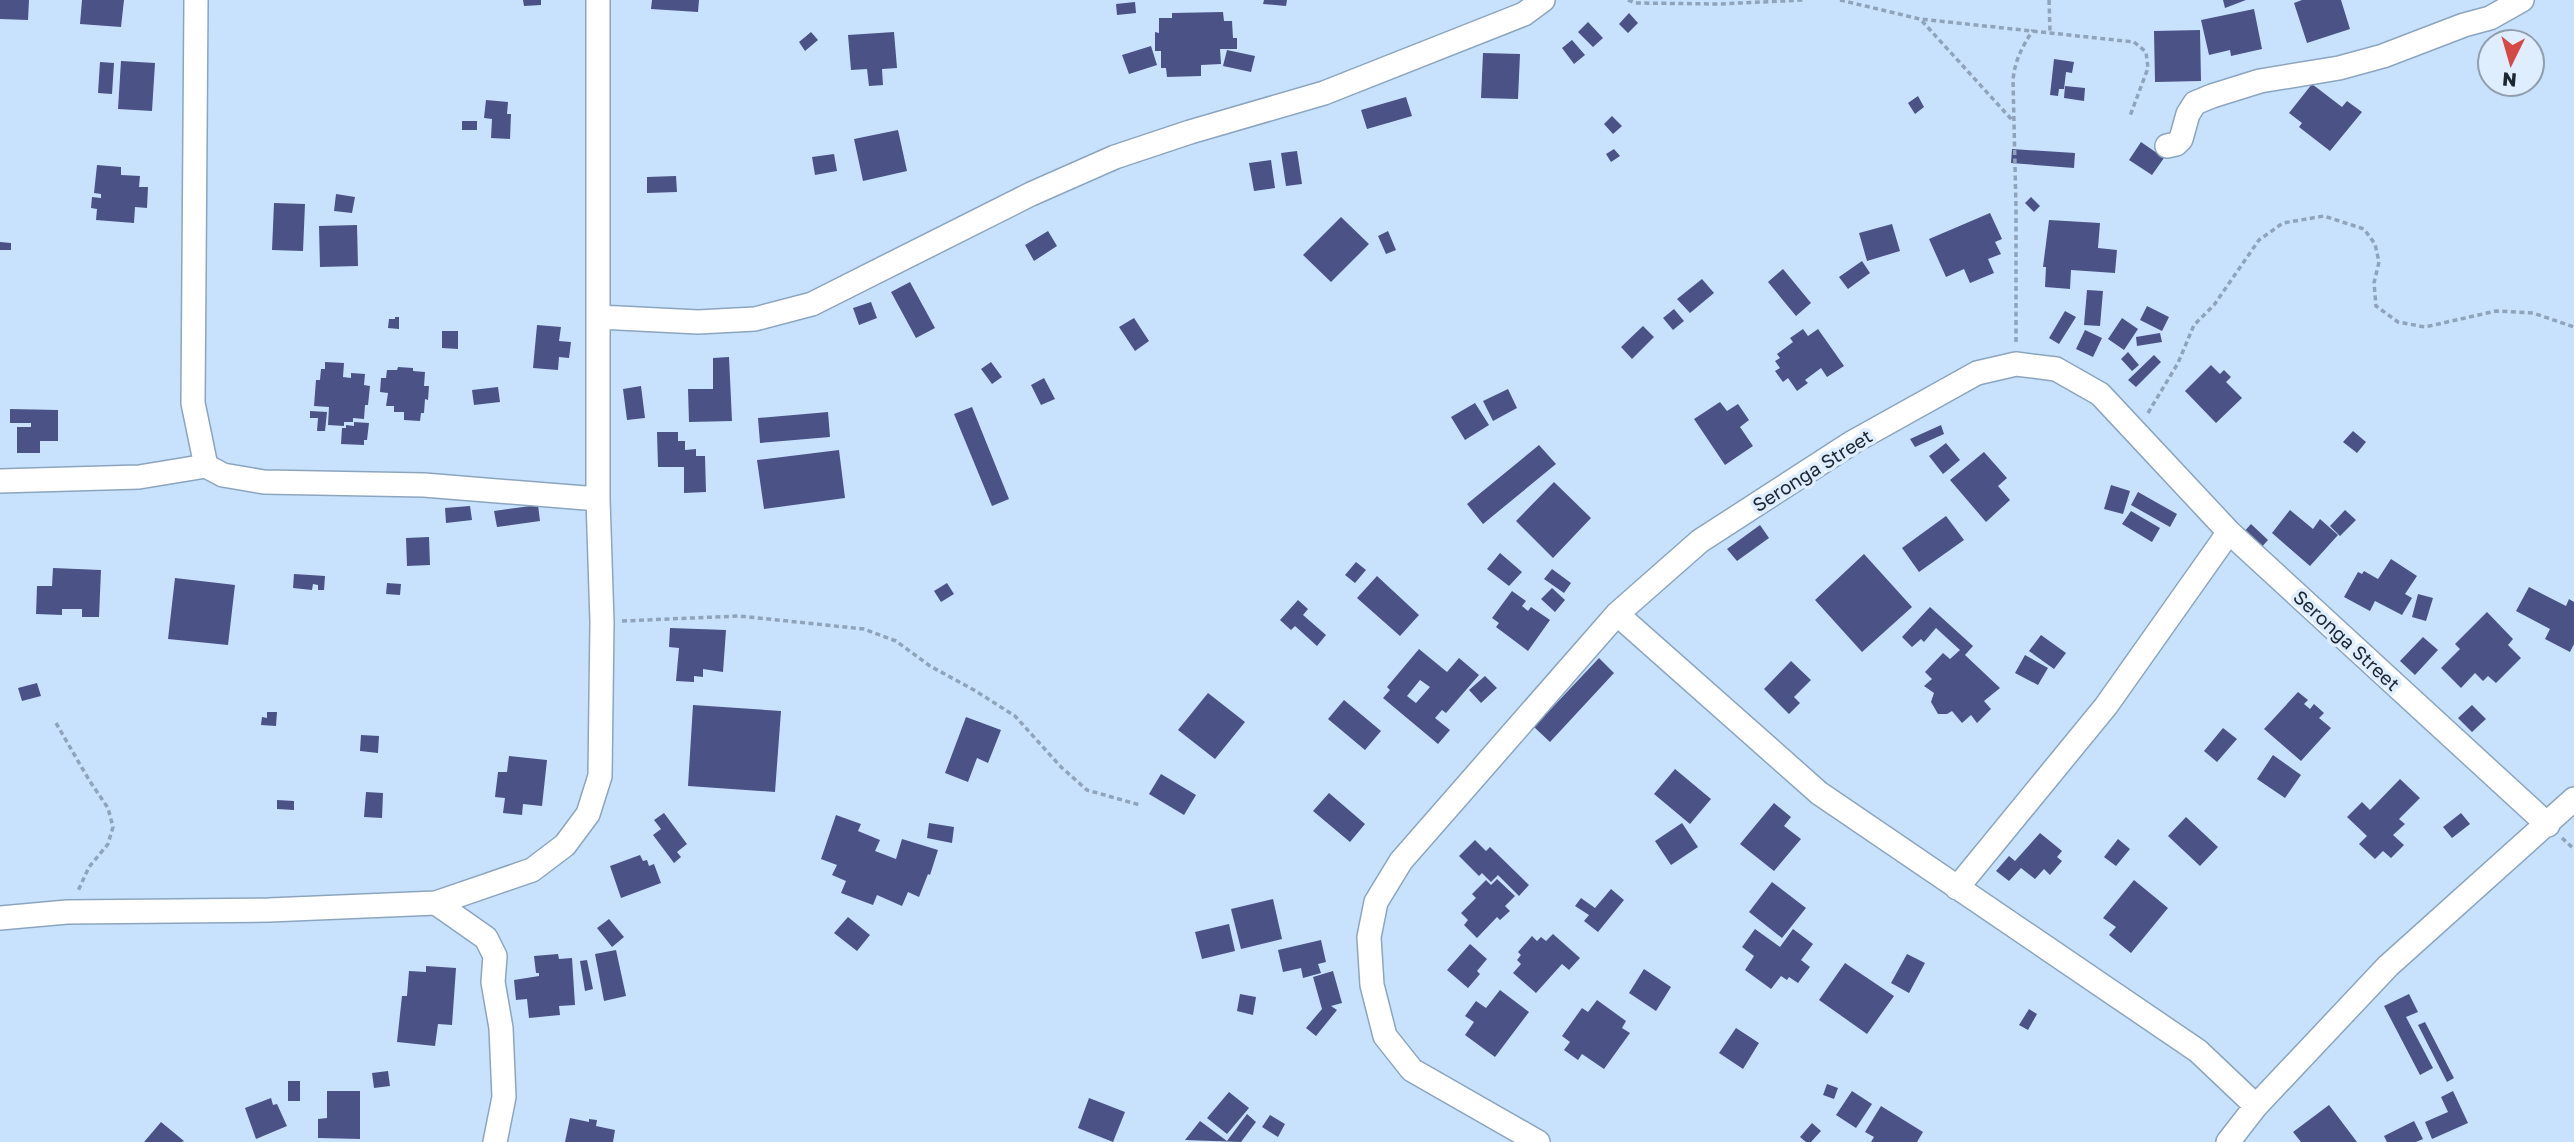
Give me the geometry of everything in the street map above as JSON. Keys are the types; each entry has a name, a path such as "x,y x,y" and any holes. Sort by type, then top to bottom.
{"street":[{"path":"196,0 193,403 206,466"},
{"path":"0,918 67,912 269,910 436,903 532,870 565,845 588,814 600,776 602,622 598,499 597,0"},
{"path":"599,317 698,322 755,319 812,304 1031,194 1115,157 1324,93 1524,14 1543,0"},
{"path":"2167,146 2176,144 2181,139 2188,114 2195,103 2211,96 2260,81 2339,68 2383,56 2464,25 2490,18 2522,0"},
{"name":"Seronga Street","path":"1538,1142 1412,1070 1385,1036 1372,985 1369,937 1376,902 1401,861 1617,614 1700,541 1853,442 1976,373 2016,364 2056,369 2100,394 2229,532 2548,825"},
{"path":"0,481 139,477 206,466 223,475 264,482 425,485 598,499"},
{"path":"1957,888 2106,706 2229,532"},
{"path":"1617,614 1819,793 2198,1051 2256,1106"},
{"path":"2228,1142 2256,1106 2388,966 2574,799"},
{"path":"436,903 486,938 495,956 493,982 501,1028 504,1097 495,1142"}],"path":[{"path":"1628,0 1635,3 1718,4 1804,0"},
{"path":"1840,0 1920,19 2134,42 2146,52 2148,68 2130,116"},
{"path":"2049,0 2050,31"},
{"path":"1920,19 2014,123"},
{"path":"2016,364 2014,65 2033,30"},
{"path":"2137,433 2178,363 2194,325 2214,304 2259,240 2283,223 2324,216 2364,229 2375,244 2379,262 2374,283 2376,306 2398,322 2425,327 2496,311 2533,313 2574,327"},
{"path":"602,622 739,616 864,629 897,640 930,666 1015,716 1061,768 1087,790 1140,805"},
{"path":"56,723 108,808 113,827 108,844 89,867 67,912"}],"building":[{"path":"0,0 29,0 28,20 0,19"},
{"path":"82,0 124,0 121,27 80,24"},
{"path":"523,0 541,0 541,5 524,6"},
{"path":"652,0 699,0 698,12 651,9"},
{"path":"1264,0 1287,0 1286,6 1263,4"},
{"path":"2223,0 2246,0 2225,8"},
{"path":"2302,0 2341,0 2350,29 2307,43 2294,3"},
{"path":"1135,2 1136,13 1117,15 1116,4"},
{"path":"2254,9 2262,49 2231,56 2230,50 2209,55 2201,20"},
{"path":"1223,12 1224,21 1232,21 1237,49 1220,49 1221,64 1201,65 1201,76 1167,77 1166,68 1161,68 1161,51 1155,51 1155,32 1159,33 1159,18 1172,18 1172,13"},
{"path":"1629,13 1638,23 1628,33 1619,24"},
{"path":"1588,22 1603,38 1593,47 1578,32"},
{"path":"2200,30 2201,81 2155,82 2154,31"},
{"path":"811,32 818,40 805,51 799,42"},
{"path":"894,32 897,68 882,69 883,85 869,86 867,69 851,70 848,35"},
{"path":"1572,40 1585,55 1574,64 1562,48"},
{"path":"1151,46 1157,65 1129,74 1122,55"},
{"path":"1227,50 1255,56 1251,72 1223,66"},
{"path":"1483,53 1520,54 1518,99 1481,98"},
{"path":"2054,59 2074,62 2072,73 2066,72 2064,89 2059,89 2058,96 2050,95"},
{"path":"121,61 155,63 152,111 118,109"},
{"path":"100,62 114,63 112,94 98,93"},
{"path":"2312,84 2342,107 2347,101 2362,112 2330,151 2299,127 2302,123 2289,113"},
{"path":"2065,86 2085,88 2084,101 2064,98"},
{"path":"1918,96 1924,107 1915,114 1908,103"},
{"path":"1406,97 1412,116 1367,129 1361,110"},
{"path":"486,100 508,102 507,114 511,114 510,139 491,138 492,119 484,118"},
{"path":"1612,116 1622,126 1613,134 1604,124"},
{"path":"462,121 477,121 477,130 462,130"},
{"path":"898,130 907,171 863,181 854,139"},
{"path":"2141,142 2164,158 2152,175 2129,160"},
{"path":"1614,149 1620,156 1611,162 1606,154"},
{"path":"2012,149 2075,153 2074,168 2011,163"},
{"path":"1297,151 1302,184 1286,186 1281,153"},
{"path":"834,154 837,171 815,175 812,157"},
{"path":"1271,160 1275,188 1254,191 1249,163"},
{"path":"97,165 121,167 121,175 140,176 139,187 148,187 147,208 135,207 134,223 96,220 97,209 91,208 92,197 101,198 101,194 94,193"},
{"path":"676,176 677,192 647,193 647,177"},
{"path":"336,194 355,197 352,213 334,211"},
{"path":"2031,197 2040,206 2034,212 2025,203"},
{"path":"274,203 305,204 303,251 272,250"},
{"path":"1990,213 2002,239 1995,242 2001,254 1988,259 1994,273 1970,283 1964,269 1946,277 1929,239"},
{"path":"1341,217 1369,244 1331,282 1303,255"},
{"path":"2049,220 2100,223 2098,248 2117,250 2115,273 2071,270 2070,289 2045,287 2046,267 2043,267"},
{"path":"1892,224 1900,251 1867,261 1859,233"},
{"path":"357,225 358,266 320,267 319,226"},
{"path":"1048,231 1057,246 1034,261 1025,245"},
{"path":"1388,231 1396,250 1386,254 1378,236"},
{"path":"0,242 11,243 11,250 0,250"},
{"path":"1862,261 1870,273 1848,289 1839,277"},
{"path":"1783,269 1811,303 1796,316 1768,282"},
{"path":"1702,279 1714,293 1690,313 1677,299"},
{"path":"910,282 935,328 916,338 891,292"},
{"path":"2087,290 2103,291 2100,326 2084,325"},
{"path":"871,302 877,318 859,325 853,308"},
{"path":"2147,306 2169,317 2162,331 2140,320"},
{"path":"1674,309 1684,321 1673,330 1663,318"},
{"path":"2065,311 2076,317 2059,344 2049,338"},
{"path":"399,317 399,329 388,328 389,319"},
{"path":"1134,318 1149,341 1135,351 1119,327"},
{"path":"2122,318 2138,329 2124,350 2108,339"},
{"path":"537,325 561,327 559,341 571,342 569,358 559,357 558,370 533,368"},
{"path":"1643,326 1654,337 1632,359 1621,347"},
{"path":"1803,329 1808,336 1818,329 1844,366 1827,377 1821,368 1805,380 1808,383 1797,391 1788,378 1783,382 1775,371 1780,368 1775,361 1780,358 1777,354 1793,342 1790,338"},
{"path":"2085,330 2102,338 2093,357 2076,349"},
{"path":"442,331 458,331 458,349 442,348"},
{"path":"2160,333 2162,342 2137,346 2136,337"},
{"path":"2128,352 2139,365 2132,371 2121,359"},
{"path":"2154,355 2161,362 2136,387 2128,380"},
{"path":"729,357 732,421 689,422 688,389 713,389 713,358"},
{"path":"325,362 344,363 343,377 351,378 351,373 365,374 364,385 370,386 364,419 353,418 353,422 344,422 344,426 328,425 329,407 314,406 316,380 320,380"},
{"path":"991,362 1002,377 992,384 981,369"},
{"path":"2211,365 2220,374 2224,370 2231,377 2226,382 2242,398 2216,423 2185,391"},
{"path":"398,367 425,372 424,386 429,386 428,400 425,399 424,413 421,413 420,421 404,420 404,412 394,412 394,406 386,406 388,393 380,392 381,378 386,378 387,370 397,370"},
{"path":"1044,378 1055,399 1041,405 1031,385"},
{"path":"641,386 645,418 627,420 623,389"},
{"path":"498,387 500,402 474,405 472,390"},
{"path":"1508,389 1517,408 1493,421 1483,401"},
{"path":"1720,402 1727,411 1738,404 1749,420 1740,427 1753,446 1725,465 1694,419"},
{"path":"1475,403 1489,425 1465,440 1451,417"},
{"path":"972,407 1009,499 992,506 954,414"},
{"path":"10,409 58,410 58,441 40,441 40,453 17,453 17,427 31,427 31,423 10,423"},
{"path":"310,411 327,412 325,431 317,431 318,418 310,418"},
{"path":"828,412 830,437 760,443 758,418"},
{"path":"354,422 369,423 367,440 364,440 364,445 341,444 342,428 346,428 346,425 354,426"},
{"path":"1941,425 1944,434 1915,447 1910,439"},
{"path":"2353,431 2366,442 2357,453 2343,442"},
{"path":"657,432 678,432 678,441 685,441 685,450 696,449 696,456 705,456 706,492 684,493 684,467 658,467"},
{"path":"1946,443 1960,460 1943,474 1929,456"},
{"path":"1539,445 1556,464 1483,524 1467,504"},
{"path":"839,450 845,498 764,509 757,460"},
{"path":"1984,452 2007,478 1998,486 2010,500 1986,522 1950,480"},
{"path":"1554,482 1591,518 1553,558 1516,521"},
{"path":"2111,485 2130,491 2123,514 2104,509"},
{"path":"2138,492 2177,514 2170,527 2131,505"},
{"path":"538,505 540,521 497,527 494,511"},
{"path":"470,506 472,520 446,523 445,508"},
{"path":"2290,510 2313,529 2320,519 2338,535 2310,566 2272,533"},
{"path":"2345,510 2356,520 2340,536 2330,526"},
{"path":"2131,511 2160,528 2152,542 2122,524"},
{"path":"1946,516 1964,540 1919,572 1902,548"},
{"path":"2251,524 2268,540 2259,550 2241,535"},
{"path":"1760,525 1769,538 1737,561 1727,549"},
{"path":"429,537 430,565 407,566 406,538"},
{"path":"1500,553 1522,572 1509,586 1487,569"},
{"path":"1864,554 1912,607 1862,652 1815,600"},
{"path":"2391,559 2417,576 2405,594 2412,598 2402,615 2375,601 2370,611 2344,597 2358,572 2362,574 2364,571 2378,579"},
{"path":"1356,562 1366,570 1355,583 1345,575"},
{"path":"53,568 101,570 99,617 82,617 82,609 62,609 62,615 36,614 37,586 52,586"},
{"path":"1552,569 1571,583 1564,593 1544,579"},
{"path":"294,574 325,576 324,590 318,590 318,585 313,584 312,590 293,588"},
{"path":"1377,576 1419,615 1400,636 1357,598"},
{"path":"175,578 235,585 228,645 168,639"},
{"path":"387,583 401,584 400,595 386,594"},
{"path":"947,583 954,594 941,602 934,591"},
{"path":"2529,587 2566,606 2569,599 2574,602 2574,644 2570,652 2545,639 2550,629 2516,611"},
{"path":"1552,588 1565,600 1555,612 1541,599"},
{"path":"1512,591 1526,601 1522,606 1528,611 1531,607 1550,620 1528,651 1496,627 1499,623 1492,618"},
{"path":"2418,594 2433,598 2426,621 2412,617"},
{"path":"1298,600 1308,609 1303,615 1326,635 1317,646 1295,626 1291,630 1280,620"},
{"path":"1930,607 1973,646 1965,655 2000,688 1984,701 1991,709 1977,723 1971,715 1962,723 1952,711 1938,714 1931,702 1934,693 1924,686 1932,679 1925,672 1943,653 1950,659 1960,650 1936,628 1924,642 1921,639 1912,647 1902,637"},
{"path":"2487,612 2513,639 2508,645 2521,658 2496,683 2488,676 2483,681 2475,673 2461,688 2441,668 2460,649 2455,644"},
{"path":"670,628 726,630 723,672 703,669 703,677 694,676 694,682 676,681 679,648 669,647"},
{"path":"2041,635 2066,653 2054,669 2029,651"},
{"path":"2423,637 2438,650 2415,675 2400,661"},
{"path":"1419,649 1447,672 1459,658 1479,675 1446,713 1442,710 1435,718 1450,730 1438,744 1383,698 1390,690 1387,687","holes":["1420,680 1430,687 1416,703 1407,696"]},
{"path":"2025,655 2048,668 2038,685 2015,673"},
{"path":"1599,658 1614,673 1550,742 1534,727"},
{"path":"1791,661 1811,680 1794,697 1800,703 1789,714 1764,689"},
{"path":"1485,676 1497,688 1481,703 1469,690"},
{"path":"37,683 41,696 22,701 18,688"},
{"path":"2298,692 2308,700 2304,704 2310,709 2314,704 2324,713 2319,718 2331,728 2301,761 2264,729"},
{"path":"1208,693 1245,722 1215,759 1178,730"},
{"path":"1344,700 1381,731 1365,750 1328,719"},
{"path":"693,705 781,711 775,792 688,786"},
{"path":"2472,705 2486,719 2472,732 2458,718"},
{"path":"267,712 277,712 276,726 261,725 262,717 267,718"},
{"path":"966,717 1001,730 988,763 977,758 968,782 945,773"},
{"path":"2223,728 2237,739 2217,762 2204,751"},
{"path":"361,735 379,736 378,753 360,751"},
{"path":"2273,755 2301,775 2285,798 2257,779"},
{"path":"509,756 547,760 542,806 523,804 522,815 503,813 505,798 495,797 498,772 507,772"},
{"path":"1675,769 1711,799 1690,824 1654,794"},
{"path":"1161,774 1196,795 1184,815 1149,794"},
{"path":"2400,779 2420,798 2399,819 2405,824 2393,835 2404,845 2391,858 2383,851 2375,859 2359,844 2367,836 2347,817 2362,802 2370,810"},
{"path":"366,792 383,793 382,818 364,817"},
{"path":"1329,793 1365,824 1350,842 1313,811"},
{"path":"277,800 294,801 294,810 277,809"},
{"path":"1774,803 1791,817 1784,826 1801,839 1774,871 1740,844"},
{"path":"664,813 687,844 677,852 681,857 674,863 653,835 661,829 654,820"},
{"path":"2461,813 2470,824 2452,838 2443,827"},
{"path":"836,815 861,824 858,831 880,840 875,851 896,859 902,839 938,850 919,897 908,892 902,906 877,895 873,905 841,893 846,881 832,875 837,865 821,859"},
{"path":"2186,817 2218,847 2200,866 2168,836"},
{"path":"929,823 954,827 952,843 927,838"},
{"path":"1682,823 1698,847 1671,865 1655,841"},
{"path":"2040,833 2062,851 2057,857 2062,861 2050,875 2044,869 2035,879 2021,868 2009,881 1996,871 2009,856 2015,861"},
{"path":"2118,839 2130,849 2116,866 2104,857"},
{"path":"1475,840 1486,851 1490,847 1529,885 1519,896 1498,875 1491,882 1482,873 1479,876 1459,856"},
{"path":"640,855 643,861 647,860 649,866 654,864 661,883 621,898 610,866"},
{"path":"1497,879 1515,896 1505,906 1510,911 1500,920 1497,917 1477,938 1464,925 1468,920 1461,913 1476,898 1472,894 1486,880 1491,885"},
{"path":"2134,880 2168,908 2131,953 2109,935 2116,927 2103,918"},
{"path":"1772,882 1806,908 1782,938 1749,912"},
{"path":"1611,889 1624,900 1598,932 1584,921 1589,915 1575,906 1581,898 1595,908"},
{"path":"1273,899 1282,939 1241,949 1231,909"},
{"path":"848,917 870,935 857,951 834,933"},
{"path":"609,919 624,937 612,947 597,928"},
{"path":"1229,924 1235,951 1202,959 1195,932"},
{"path":"1755,929 1780,947 1793,929 1813,944 1801,960 1810,967 1798,983 1789,977 1787,980 1781,976 1771,989 1745,970 1754,956 1742,947"},
{"path":"1553,934 1580,958 1569,970 1562,964 1536,993 1513,973 1521,964 1517,960 1521,955 1518,952 1532,936 1537,941 1541,937 1546,941"},
{"path":"1321,940 1326,962 1318,964 1321,973 1303,978 1301,968 1283,972 1278,950"},
{"path":"1470,944 1487,959 1477,971 1480,974 1468,988 1447,970"},
{"path":"616,950 626,996 604,1001 595,954"},
{"path":"558,954 559,959 572,958 575,1005 559,1006 560,1015 529,1018 527,999 516,1000 514,980 539,976 539,973 536,973 534,956"},
{"path":"1907,954 1925,963 1909,993 1891,983"},
{"path":"587,960 593,989 585,991 580,961"},
{"path":"1845,963 1894,996 1867,1034 1819,1000"},
{"path":"426,966 456,968 452,1025 438,1024 435,1046 397,1042 402,996 407,996 409,971 426,972"},
{"path":"1644,969 1671,987 1656,1011 1629,993"},
{"path":"1333,971 1342,1003 1331,1006 1337,1010 1316,1036 1306,1028 1322,1009 1313,977"},
{"path":"1500,990 1529,1012 1495,1057 1465,1035 1474,1022 1465,1016 1476,1001 1486,1008"},
{"path":"1240,994 1256,997 1253,1015 1237,1011"},
{"path":"2409,994 2418,1012 2406,1017 2433,1068 2420,1075 2384,1006"},
{"path":"1597,1000 1626,1021 1622,1028 1630,1033 1604,1069 1582,1054 1578,1060 1564,1050 1570,1042 1562,1036 1582,1008 1588,1012"},
{"path":"2029,1009 2037,1014 2028,1030 2019,1025"},
{"path":"2425,1022 2454,1078 2447,1082 2418,1025"},
{"path":"1736,1028 1759,1043 1743,1069 1719,1053"},
{"path":"388,1071 390,1086 374,1088 372,1073"},
{"path":"288,1081 300,1081 300,1101 288,1101"},
{"path":"1827,1084 1838,1088 1834,1099 1823,1095"},
{"path":"327,1091 360,1091 360,1139 318,1138 318,1119 327,1118"},
{"path":"1852,1091 1872,1104 1856,1128 1836,1115"},
{"path":"2453,1091 2468,1123 2432,1139 2425,1122 2448,1112 2441,1097"},
{"path":"1229,1092 1249,1108 1227,1134 1207,1118"},
{"path":"271,1098 273,1105 277,1104 287,1126 256,1139 245,1108"},
{"path":"1089,1098 1125,1112 1113,1142 1078,1128"},
{"path":"2329,1105 2357,1142 2301,1142 2293,1132"},
{"path":"1881,1106 1923,1132 1917,1142 1871,1142 1874,1137 1865,1132"},
{"path":"1247,1114 1256,1122 1241,1142 1185,1140 1200,1121 1227,1141"},
{"path":"1270,1115 1285,1124 1278,1137 1262,1127"},
{"path":"570,1118 589,1122 589,1119 597,1120 596,1126 615,1130 613,1142 565,1142"},
{"path":"2414,1121 2423,1139 2416,1142 2387,1142 2384,1136"},
{"path":"161,1122 184,1141 144,1142"},
{"path":"1812,1123 1821,1131 1811,1142 1806,1142 1800,1137"}]}
